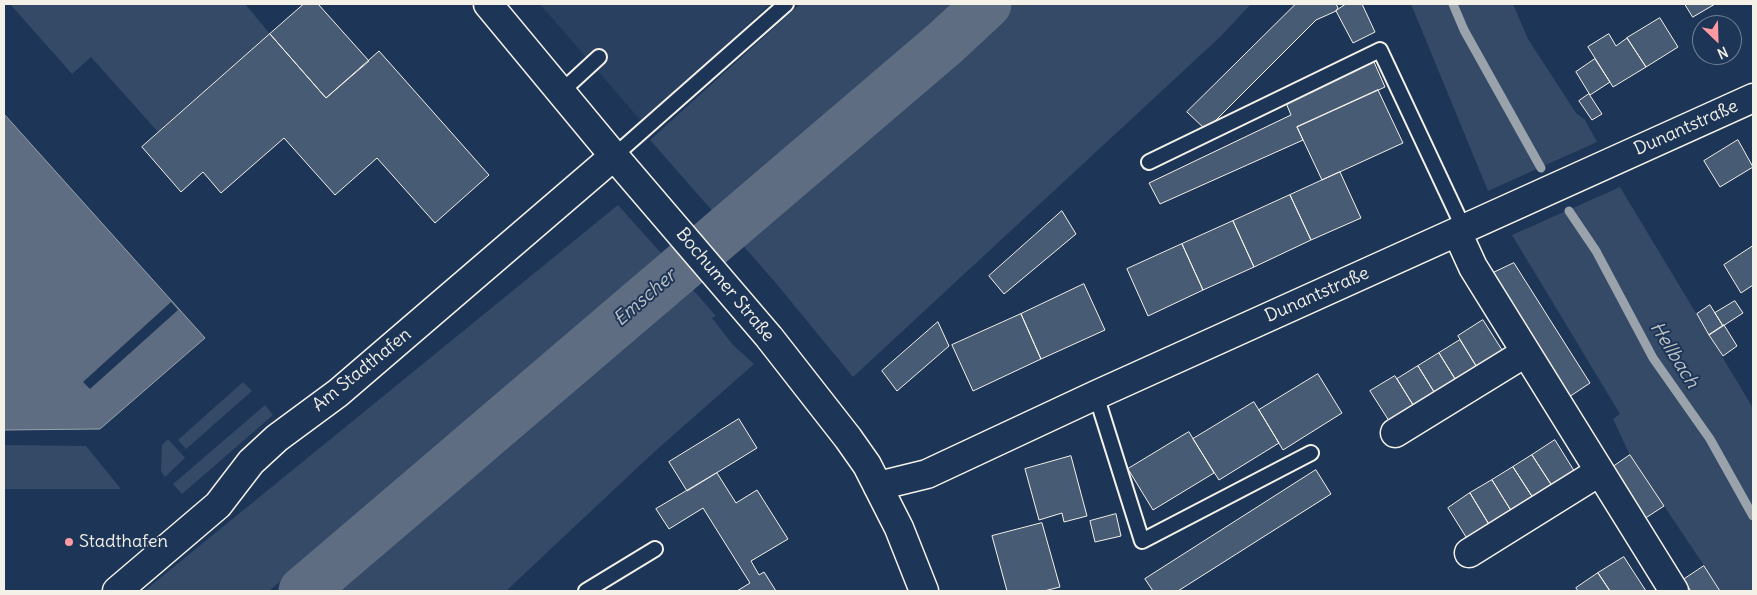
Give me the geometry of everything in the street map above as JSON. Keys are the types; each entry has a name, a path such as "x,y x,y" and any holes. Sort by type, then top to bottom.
{"street":[{"name":"Bochumer Straße","path":"488,4 614,156 737,298 843,431 867,464 899,528 924,591"},
{"name":"Dunantstraße","path":"878,486 927,474 1096,395 1753,98"},
{"name":"Am Stadthafen","path":"117,591 218,505 251,462 277,438 338,393 614,156"},
{"path":"1461,230 1473,267 1674,591"},
{"path":"1395,433 1525,353"},
{"path":"1469,553 1599,472"}],"lane":[{"path":"614,156 786,4"},
{"path":"1149,162 1380,50 1461,230"},
{"path":"562,91 599,57"},
{"path":"1096,395 1142,540 1311,453"},
{"path":"586,591 655,549"}],"shaded area":[{"path":"10,4 245,4 270,34 158,132 91,57 72,74"},
{"path":"540,4 770,4 642,122"},
{"path":"800,4 1251,4 1220,37 853,377 775,282 650,140"},
{"path":"1411,4 1513,4 1528,39 1576,113 1585,120 1597,142 1488,191"},
{"path":"4,114 205,338 100,429 4,430"},
{"path":"1620,187 1753,408 1753,591 1721,591 1630,455 1613,419 1620,414 1512,235"},
{"path":"618,205 661,253 551,351 269,591 144,591"},
{"path":"693,290 716,316 712,318 733,345 754,364 653,453 506,591 340,591 406,530 498,457"},
{"path":"243,382 252,391 186,449 178,440"},
{"path":"265,405 273,415 182,494 173,484"},
{"path":"168,439 185,458 165,477 161,471 162,445"},
{"path":"4,445 86,446 121,489 4,489"}],"pier":[{"path":"171,302 178,310 90,389 83,382"}],"building":[{"path":"304,4 318,4 369,61 326,98 270,34"},
{"path":"1296,4 1336,4 1338,8 1336,11 1316,20 1206,130 1187,112"},
{"path":"1346,4 1362,4 1375,32 1353,43 1336,11"},
{"path":"1685,4 1715,4 1696,15 1692,15"},
{"path":"1660,18 1678,47 1646,67 1627,38"},
{"path":"270,34 326,98 379,51 489,175 435,223 377,158 335,195 284,138 221,193 203,172 181,192 142,147"},
{"path":"1609,34 1616,46 1627,38 1646,67 1613,87 1588,47"},
{"path":"1595,59 1610,82 1590,95 1576,72"},
{"path":"1374,62 1385,87 1297,127 1303,140 1160,204 1149,183 1291,115 1286,103"},
{"path":"1378,90 1403,143 1322,180 1297,127"},
{"path":"1589,94 1602,114 1592,120 1579,101"},
{"path":"1738,140 1753,167 1720,187 1704,161"},
{"path":"1340,172 1361,218 1311,240 1290,195"},
{"path":"1290,195 1311,240 1254,267 1233,221"},
{"path":"1062,211 1076,234 1004,294 989,276"},
{"path":"1233,221 1254,267 1203,290 1182,244"},
{"path":"1182,244 1203,290 1148,316 1127,269"},
{"path":"1753,246 1753,285 1741,293 1724,265"},
{"path":"1514,263 1590,383 1569,397 1491,274"},
{"path":"1084,284 1105,330 1041,359 1021,314"},
{"path":"1735,301 1743,313 1723,326 1715,313"},
{"path":"1710,305 1723,326 1709,335 1697,314"},
{"path":"1021,314 1041,359 973,391 952,345"},
{"path":"1483,320 1504,353 1478,369 1458,336"},
{"path":"938,322 949,346 897,391 882,371"},
{"path":"1724,325 1737,346 1723,356 1709,335"},
{"path":"1460,340 1478,369 1457,382 1439,353"},
{"path":"1439,353 1457,382 1436,395 1418,366"},
{"path":"1418,366 1436,395 1415,408 1397,379"},
{"path":"1318,374 1342,413 1283,450 1259,410"},
{"path":"1395,376 1415,408 1391,424 1370,391"},
{"path":"1254,402 1279,443 1219,480 1193,439"},
{"path":"739,419 757,448 687,491 669,462"},
{"path":"1189,432 1214,473 1153,510 1128,469"},
{"path":"1555,440 1578,477 1556,492 1532,455"},
{"path":"1532,455 1556,492 1537,504 1513,467"},
{"path":"1630,455 1664,506 1644,519 1610,469"},
{"path":"1071,456 1087,516 1064,522 1062,513 1039,520 1025,469"},
{"path":"1513,467 1537,504 1515,517 1492,480"},
{"path":"1316,470 1331,494 1178,591 1153,591 1145,579"},
{"path":"717,473 736,503 757,490 788,539 751,561 759,575 764,572 776,591 737,591 750,583 703,508 669,529 656,509"},
{"path":"1492,480 1515,517 1493,531 1470,493"},
{"path":"1470,493 1493,531 1471,545 1448,508"},
{"path":"1116,514 1121,536 1095,542 1090,521"},
{"path":"1042,523 1060,587 1044,591 1007,591 992,536"},
{"path":"1624,557 1646,591 1610,591 1598,573"},
{"path":"1704,566 1720,591 1691,591 1683,580"},
{"path":"1598,573 1610,591 1578,591 1576,588"}],"waterway":[{"name":"Emscher","path":"303,591 945,43 987,4"},
{"name":"Hellbach","path":"1453,4 1464,30 1541,168"},
{"name":"Hellbach","path":"1569,211 1596,251 1653,358 1710,439 1753,516"}],"place":[{"name":"Stadthafen","path":"69,542"}]}
